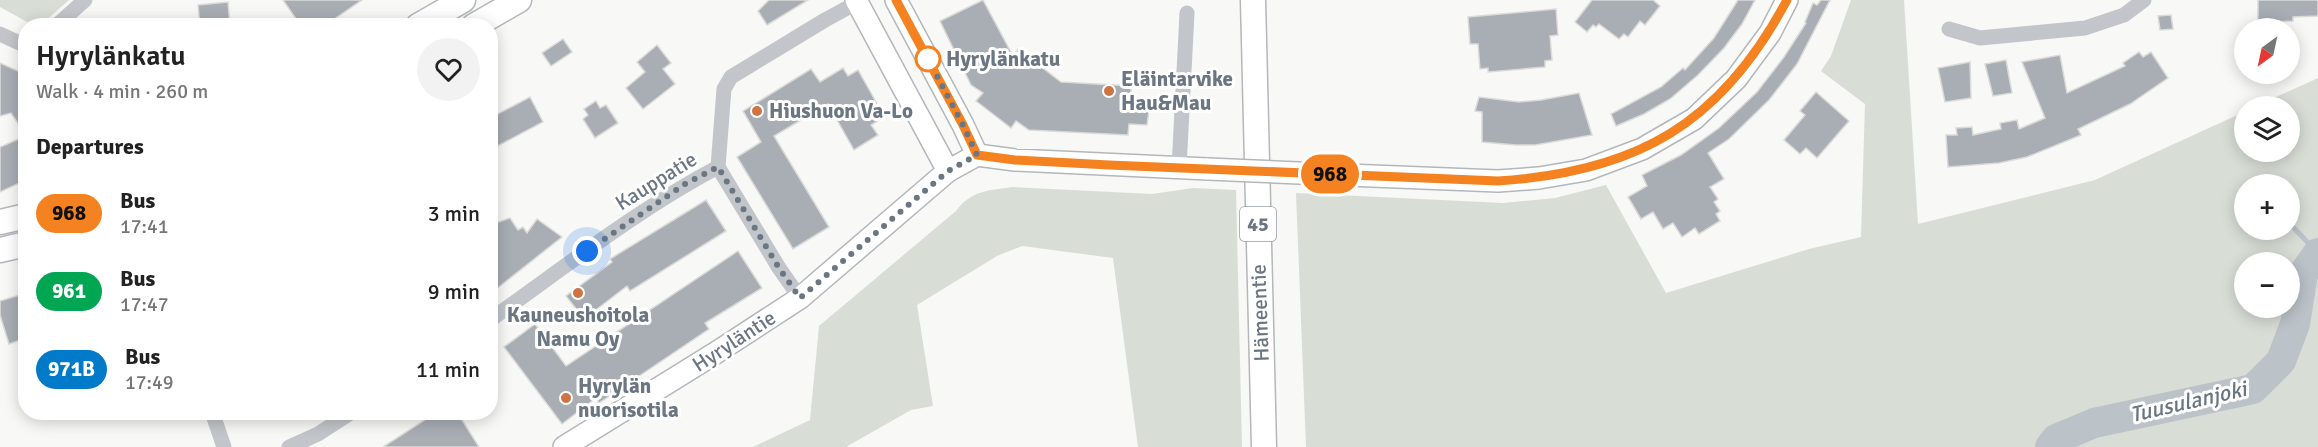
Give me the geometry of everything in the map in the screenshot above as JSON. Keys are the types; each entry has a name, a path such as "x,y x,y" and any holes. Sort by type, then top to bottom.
{"main road":[{"path":"432,18 463,0"},
{"path":"488,18 519,0"},
{"name":"Hämeentie","path":"1253,0 1264,447"},
{"path":"0,222 18,218"},
{"path":"0,250 18,246"}],"street":[{"path":"65,18 85,0"},
{"path":"896,0 977,155 1015,160 1498,181 1539,178 1586,170 1642,149 1694,119 1736,79 1770,33 1787,0"},
{"path":"1949,28 1980,38 2085,28 2124,15 2144,0"},
{"path":"718,167 724,89 731,77 859,1 948,171"},
{"path":"1179,168 1187,13"},
{"path":"0,34 18,42"},
{"name":"Hyryläntie","path":"564,447 800,298 948,171 977,155"},
{"name":"Kauppatie","path":"498,314 685,184 718,167 779,268 800,298"},
{"path":"215,420 224,447"},
{"path":"299,445 340,420"}],"shaded area":[{"path":"0,0 69,0 49,18 20,18 0,7"},
{"path":"1851,0 1904,0 1918,224 2095,180 2234,117 2234,162 2300,162 2300,96 2278,96 2318,78 2318,447 1306,447 1296,193 1503,203 1555,198 1606,185 1666,293 1809,249 1861,237 1865,104 1821,71 1831,56"},
{"path":"1012,187 1152,194 1193,188 1236,190 1242,447 1138,447 1113,258 1022,246 997,256 917,305 933,406 911,410 846,447 753,447 810,420 819,326 968,199 988,191"}],"building":[{"path":"283,0 362,0 336,18 295,18"},
{"path":"769,0 808,0 767,25 758,11"},
{"path":"983,0 1013,56 1018,49 1061,82 1131,86 1131,108 1149,110 1147,125 1129,124 1128,135 1029,130 1016,121 1011,128 976,101 983,93 971,85 940,21"},
{"path":"1592,0 1653,0 1660,6 1645,25 1640,21 1628,37 1624,34 1619,39 1599,24 1596,27 1593,25 1587,32 1575,22"},
{"path":"1738,0 1755,0 1742,24 1724,48 1698,75 1670,99 1616,126 1611,114 1661,87 1683,68 1685,70 1714,38"},
{"path":"1821,0 1830,0 1797,64 1769,100 1729,139 1708,153 1724,179 1710,187 1718,199 1714,202 1720,211 1716,214 1720,221 1699,234 1695,228 1682,237 1673,223 1663,229 1653,212 1641,219 1628,197 1647,186 1642,175 1681,155 1719,128 1757,92 1806,23 1813,3 1817,5"},
{"path":"2258,0 2318,0 2318,16 2258,18"},
{"path":"228,2 229,18 199,18 198,5"},
{"path":"1556,9 1558,35 1550,36 1552,60 1545,61 1545,67 1488,72 1488,68 1480,69 1478,44 1470,44 1468,17"},
{"path":"2171,15 2173,29 2160,30 2158,16"},
{"path":"563,39 572,52 551,66 542,53"},
{"path":"657,45 671,63 663,69 675,84 643,109 626,88 645,72 637,62"},
{"path":"2139,52 2143,57 2151,52 2168,78 2130,104 2078,129 2081,135 2027,157 1999,163 1948,167 1946,135 1957,135 1956,128 1972,127 1973,135 2001,129 2000,123 2017,120 2019,129 2045,118 2022,62 2060,55 2067,93 2125,66 2123,63"},
{"path":"2006,60 2012,93 1993,96 1985,64"},
{"path":"1970,62 1971,98 1945,102 1938,68"},
{"path":"0,63 18,71 18,123 11,113 0,116"},
{"path":"843,68 848,76 858,70 880,109 875,113 879,120 871,125 878,135 854,150 828,104 774,136 829,227 793,249 737,157 761,142 743,111 811,69 820,82"},
{"path":"1816,92 1849,121 1817,158 1806,148 1800,154 1784,140 1805,115 1800,111"},
{"path":"1579,93 1592,135 1535,145 1482,142 1482,112 1475,111 1479,97 1519,102"},
{"path":"530,97 543,122 498,146 498,114"},
{"path":"596,101 600,108 606,105 618,123 595,138 583,119 588,115 584,109"},
{"path":"18,139 18,184 0,192 0,147"},
{"path":"706,200 726,231 630,291 627,286 584,319 566,296 612,262 610,259"},
{"path":"510,218 518,230 523,227 527,233 537,219 562,237 498,288 498,222"},
{"path":"738,251 762,288 705,323 709,329 599,403 596,398 562,424 504,347 535,324 566,366"},
{"path":"18,295 18,341 9,344 0,315 0,301"},
{"path":"425,420 462,420 479,447 383,447"}],"waterway":[{"path":"2300,234 2318,253"},
{"name":"Tuusulanjoki","path":"2050,447 2056,439 2094,423 2253,389 2281,361 2295,324 2303,274 2318,253"}],"bus line":[{"name":"968","path":"896,0 977,155 1015,160 1109,165 1498,181 1539,178 1586,170 1642,149 1694,119 1736,79 1770,33 1787,0"}],"place":[{"name":"Hyrylänkatu","path":"928,59"},
{"name":"Eläintarvike Hau&Mau","path":"1109,91"},
{"name":"Hiushuon Va-Lo","path":"757,111"},
{"name":"Kauneushoitola Namu Oy","path":"578,293"},
{"name":"Hyrylän nuorisotila","path":"566,398"}],"route":[{"path":"587,251 685,184 718,167 779,268 800,298 948,171 977,155 928,59"}]}
